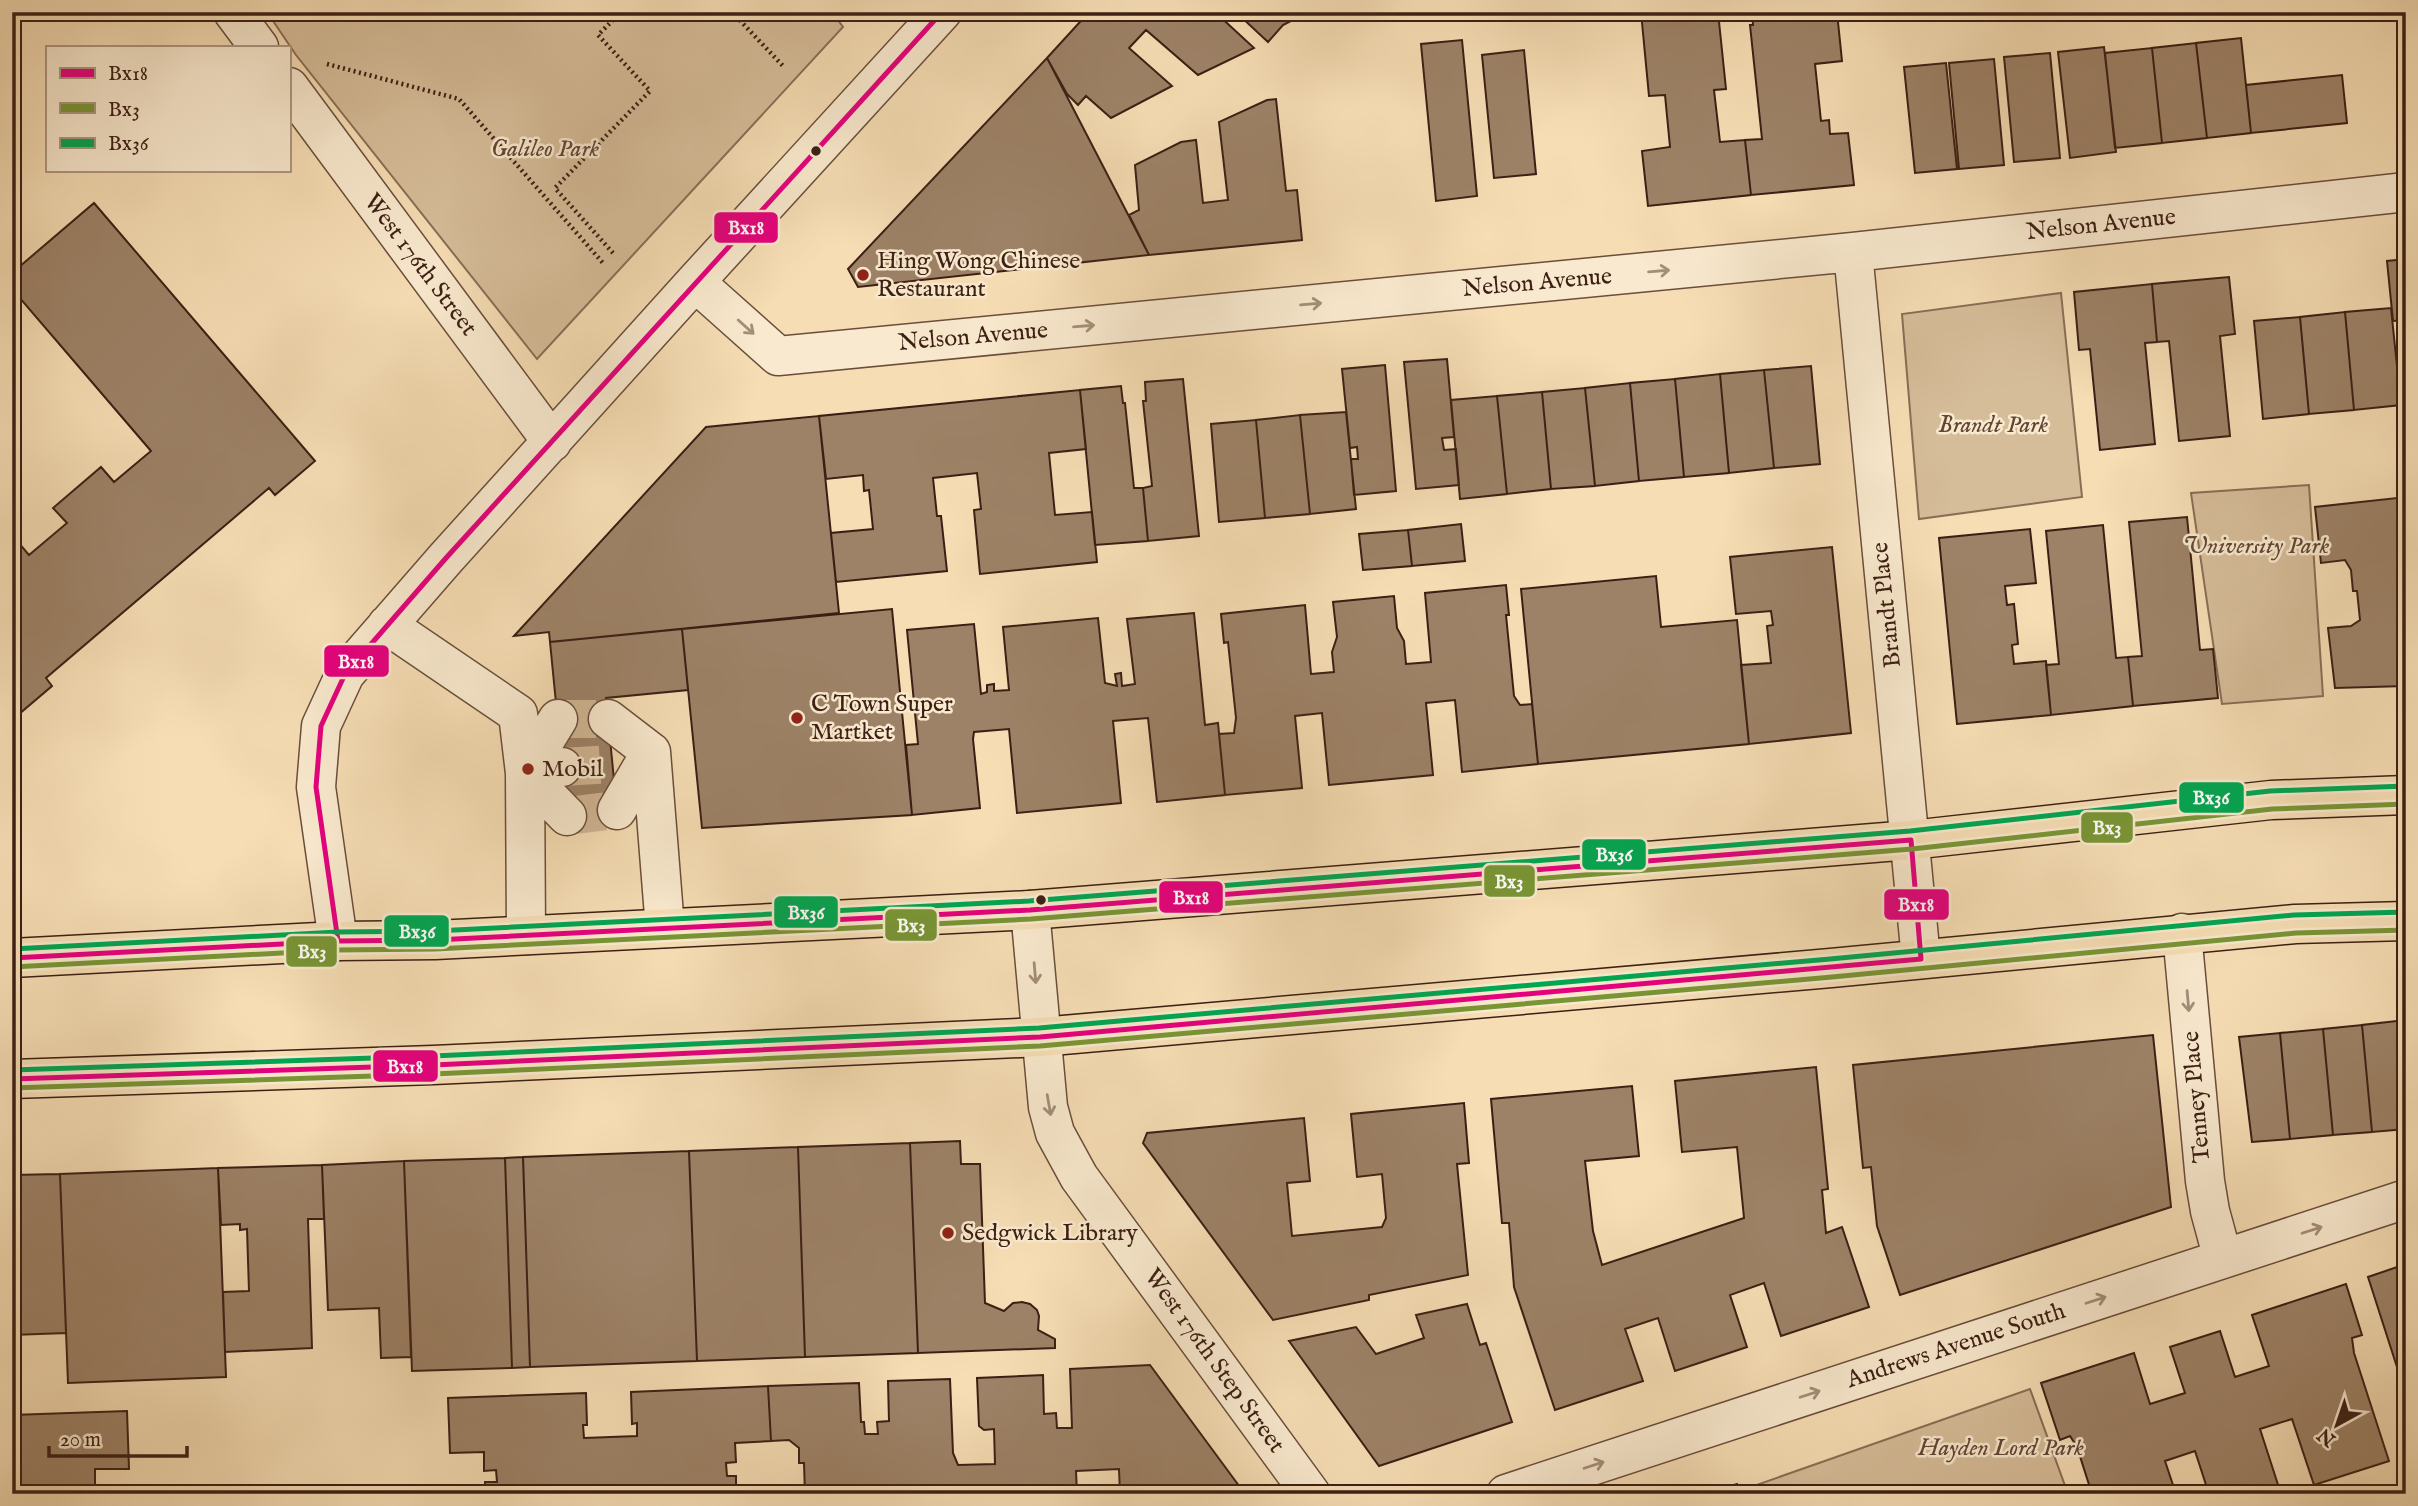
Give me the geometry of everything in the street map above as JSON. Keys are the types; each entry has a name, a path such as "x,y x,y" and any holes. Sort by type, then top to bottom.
{"main road":[{"path":"12,958 1030,910 1911,840 2272,800 2406,795"},
{"path":"12,1079 447,1064 1040,1037 2295,923 2406,921"}],"street":[{"path":"233,12 258,46"},
{"path":"338,941 316,787 321,726 345,674 926,19"},
{"name":"West 176th Street","path":"290,88 552,442"},
{"name":"Nelson Avenue","path":"695,282 778,356 1853,252 2406,192"},
{"name":"Brandt Place","path":"1853,252 1921,959"},
{"path":"387,625 518,714 525,773 526,935"},
{"path":"525,773 558,719"},
{"path":"608,719 651,752 665,928"},
{"path":"612,764 651,752"},
{"path":"617,810 651,752"},
{"path":"525,773 562,767"},
{"path":"525,773 568,816"},
{"path":"1030,910 1040,1037"},
{"name":"Tenney Place","path":"2182,933 2205,1181 2223,1259"},
{"name":"West 176th Step Street","path":"1040,1037 1048,1107 1055,1133 1079,1177 1311,1494"},
{"name":"Andrews Avenue South","path":"1506,1494 2406,1199"}],"path":[{"path":"612,253 555,188 650,91 598,35 621,12"},
{"path":"732,12 784,66"},
{"path":"321,62 459,99 603,263"}],"green space":[{"name":"Galileo Park","path":"267,12 832,12 843,27 537,359 290,46"},
{"name":"Brandt Park","path":"2061,293 2082,497 1919,519 1902,314"},
{"name":"University Park","path":"2309,485 2323,696 2222,704 2191,493"},
{"name":"Hayden Lord Park","path":"2030,1389 2068,1494 1747,1494 1745,1489"}],"building":[{"path":"1089,12 1215,12 1254,48 1198,75 1146,30 1129,48 1172,86 1111,118 1086,96 1078,105 1067,94 1047,58"},
{"path":"1242,12 1308,12 1283,25 1268,42 1239,15"},
{"path":"1641,12 1718,12 1726,89 1714,90 1720,142 1745,140 1751,195 1648,206 1642,151 1670,147 1665,95 1649,96"},
{"path":"1752,12 1837,12 1842,61 1815,64 1821,121 1829,120 1830,134 1848,133 1854,185 1751,195 1745,140 1762,139 1750,25 1753,25"},
{"path":"2241,38 2251,133 2207,138 2196,43"},
{"path":"1462,40 1477,196 1436,201 1421,44"},
{"path":"2196,43 2207,138 2162,143 2152,48"},
{"path":"2104,47 2116,152 2070,158 2058,52"},
{"path":"2152,48 2162,143 2115,148 2105,53"},
{"path":"1524,50 1536,174 1494,178 1482,55"},
{"path":"2050,53 2060,158 2014,162 2004,57"},
{"path":"1047,58 1149,255 858,287 848,269"},
{"path":"1994,59 2004,165 1959,169 1949,63"},
{"path":"1946,63 1957,169 1915,173 1904,67"},
{"path":"2342,75 2347,123 2251,133 2246,85"},
{"path":"1276,99 1286,191 1297,190 1302,240 1149,255 1129,215 1139,210 1135,165 1181,142 1196,140 1203,203 1228,200 1219,122 1267,100"},
{"path":"94,203 315,461 275,495 269,488 46,678 52,686 12,720 12,535 29,555 67,523 53,508 101,467 114,482 151,451 12,289 12,273"},
{"path":"2406,259 2406,320 2393,321 2387,261"},
{"path":"2229,277 2235,334 2220,336 2230,436 2179,441 2169,341 2157,342 2152,284"},
{"path":"2152,284 2157,342 2145,343 2155,444 2100,450 2090,349 2079,350 2074,292"},
{"path":"2391,308 2401,405 2354,410 2345,312"},
{"path":"2345,312 2354,410 2309,414 2300,317"},
{"path":"2300,317 2309,414 2263,419 2254,321"},
{"path":"1447,359 1454,437 1442,438 1444,450 1456,449 1459,485 1416,489 1404,362"},
{"path":"1385,365 1396,491 1354,495 1351,459 1358,459 1357,447 1350,448 1342,369"},
{"path":"1811,366 1820,464 1774,468 1764,370"},
{"path":"1764,370 1774,468 1729,473 1720,374"},
{"path":"1720,374 1729,473 1684,477 1675,379"},
{"path":"1183,379 1199,536 1148,541 1143,488 1152,486 1143,401 1146,401 1145,382"},
{"path":"1675,379 1684,477 1639,481 1630,383"},
{"path":"2398,382 2406,382 2406,442 2404,442"},
{"path":"1630,383 1639,481 1595,486 1585,388"},
{"path":"1121,386 1134,488 1143,488 1148,541 1095,545 1080,390"},
{"path":"1585,388 1595,486 1551,489 1542,392"},
{"path":"1080,390 1086,449 1049,453 1055,515 1092,512 1097,562 980,574 974,510 981,509 977,473 933,478 937,516 941,516 947,571 836,582 831,533 873,529 869,490 864,491 863,475 826,479 819,416"},
{"path":"1542,392 1551,489 1507,494 1497,396"},
{"path":"1497,396 1507,494 1460,499 1451,400"},
{"path":"1346,412 1356,509 1310,514 1300,415"},
{"path":"1300,415 1310,514 1265,518 1256,420"},
{"path":"819,416 839,613 550,642 549,632 514,636 706,427"},
{"path":"1256,420 1265,518 1219,522 1211,424"},
{"path":"2406,497 2406,686 2335,688 2328,628 2351,626 2360,620 2357,591 2353,591 2351,570 2345,560 2321,563 2315,507"},
{"path":"2187,517 2200,650 2213,649 2218,698 2133,706 2128,657 2142,656 2129,522"},
{"path":"1461,524 1465,561 1412,566 1408,530"},
{"path":"2103,525 2116,658 2128,657 2133,706 2051,715 2046,665 2059,664 2046,531"},
{"path":"2030,529 2036,583 2005,586 2007,605 2014,604 2018,644 2012,645 2014,664 2046,661 2051,715 1957,724 1939,538"},
{"path":"1408,530 1412,566 1363,570 1359,534"},
{"path":"1832,547 1851,733 1749,744 1741,665 1771,663 1767,626 1773,625 1771,611 1736,614 1730,557"},
{"path":"1656,576 1661,627 1737,620 1749,744 1538,764 1521,589"},
{"path":"1506,585 1509,615 1506,615 1514,696 1520,705 1532,704 1538,764 1462,772 1455,700 1426,703 1433,775 1329,785 1322,713 1295,716 1302,788 1225,795 1219,734 1234,733 1236,718 1228,642 1224,643 1221,614 1305,605 1311,674 1334,672 1332,652 1337,637 1333,602 1394,596 1397,628 1404,641 1406,664 1431,662 1425,593"},
{"name":"C Town Super Martket","path":"892,609 912,815 702,828 682,629"},
{"path":"1194,613 1205,725 1218,723 1225,795 1157,802 1148,718 1113,721 1121,803 1017,813 1009,729 974,732 980,808 912,815 906,745 918,744 907,630 974,624 981,694 987,692 987,685 994,684 994,691 1009,690 1003,627 1098,618 1105,683 1117,686 1115,674 1121,673 1122,686 1135,684 1127,619"},
{"path":"682,629 688,690 606,698 618,821 568,825 550,642"},
{"path":"2405,1020 2406,1129 2372,1132 2362,1025"},
{"path":"2362,1025 2372,1132 2333,1135 2323,1029"},
{"path":"2323,1029 2333,1135 2290,1139 2280,1033"},
{"path":"2280,1033 2290,1139 2252,1142 2239,1037"},
{"path":"2153,1035 2171,1207 1900,1295 1877,1226 1871,1167 1863,1168 1853,1065"},
{"path":"1816,1067 1828,1189 1822,1190 1826,1233 1842,1227 1869,1307 1781,1336 1764,1283 1730,1295 1747,1347 1675,1371 1658,1318 1625,1329 1643,1381 1555,1410 1514,1287 1509,1223 1502,1223 1491,1099 1632,1086 1639,1156 1585,1161 1593,1231 1602,1265 1744,1218 1737,1147 1682,1152 1675,1081"},
{"path":"1464,1103 1469,1163 1457,1164 1468,1275 1369,1295 1369,1300 1273,1320 1143,1143 1147,1133 1304,1118 1310,1181 1287,1183 1292,1236 1382,1227 1386,1218 1382,1174 1357,1177 1351,1114"},
{"name":"Sedgwick Library","path":"960,1141 961,1164 980,1164 985,1303 1004,1311 1013,1303 1030,1304 1039,1316 1038,1330 1055,1339 1055,1348 918,1353 910,1143"},
{"path":"910,1143 918,1353 805,1357 798,1147"},
{"path":"798,1147 805,1357 697,1361 689,1151"},
{"path":"689,1151 697,1361 530,1367 523,1157"},
{"path":"523,1157 530,1367 512,1368 505,1158"},
{"path":"505,1158 512,1368 412,1371 404,1161"},
{"path":"404,1161 411,1357 381,1358 379,1308 328,1310 322,1165"},
{"path":"322,1165 324,1219 308,1219 312,1348 225,1352 223,1292 249,1291 247,1229 240,1230 240,1224 221,1225 218,1168"},
{"path":"218,1168 226,1377 68,1383 60,1174"},
{"path":"60,1174 66,1333 12,1335 12,1175"},
{"path":"2406,1264 2406,1380 2401,1366 2397,1367 2368,1277"},
{"path":"2346,1284 2362,1335 2352,1338 2354,1353 2389,1461 2314,1485 2292,1419 2260,1429 2281,1494 2209,1494 2195,1451 2165,1461 2176,1494 2092,1494 2077,1447 2070,1436 2060,1440 2041,1383 2134,1353 2150,1404 2185,1393 2170,1347 2220,1331 2235,1377 2269,1366 2252,1315"},
{"path":"1467,1304 1480,1345 1486,1343 1512,1422 1379,1466 1289,1341 1356,1327 1376,1354 1424,1338 1416,1315"},
{"path":"1150,1365 1245,1494 1120,1494 1119,1469 1076,1471 1077,1494 805,1494 804,1463 799,1463 799,1448 789,1440 771,1441 768,1386 859,1383 861,1422 864,1422 865,1434 878,1434 877,1422 889,1421 888,1381 950,1379 953,1453 958,1465 995,1464 994,1429 984,1430 979,1426 977,1378 1043,1375 1044,1414 1056,1413 1057,1428 1072,1428 1070,1369"},
{"path":"768,1386 771,1441 735,1443 736,1462 726,1463 727,1476 736,1476 736,1494 485,1494 485,1482 497,1482 496,1470 484,1471 484,1452 450,1453 448,1398 586,1393 587,1425 583,1425 584,1438 637,1436 637,1423 632,1424 631,1392"},
{"path":"127,1411 129,1469 95,1469 95,1487 87,1487 87,1494 12,1494 12,1415"},
{"path":"1737,1484 1741,1494 1706,1494"}],"tunnel":[{"path":"558,719 608,719"},
{"path":"562,767 612,764"},
{"path":"567,816 617,810"}],"transit line":[{"name":"Bx18","path":"338,941 316,787 321,726 345,674 446,558 942,12"},
{"name":"Bx36","path":"12,949 1029,901 1910,831 2270,791 2406,786"},
{"name":"Bx3","path":"12,967 1031,919 1912,849 2272,809 2406,804"},
{"name":"Bx18","path":"12,958 1030,910 1911,840 1921,959 1040,1037 433,1065 12,1079"},
{"name":"Bx36","path":"12,1070 433,1056 1039,1028 1830,959 2294,915 2406,912"},
{"name":"Bx3","path":"12,1088 433,1074 1040,1046 1832,977 2296,933 2406,930"}],"place":[{"name":"Hing Wong Chinese Restaurant","path":"863,275"},
{"name":"C Town Super Martket","path":"797,718"},
{"name":"Mobil","path":"528,769"},
{"name":"Sedgwick Library","path":"948,1233"}]}
